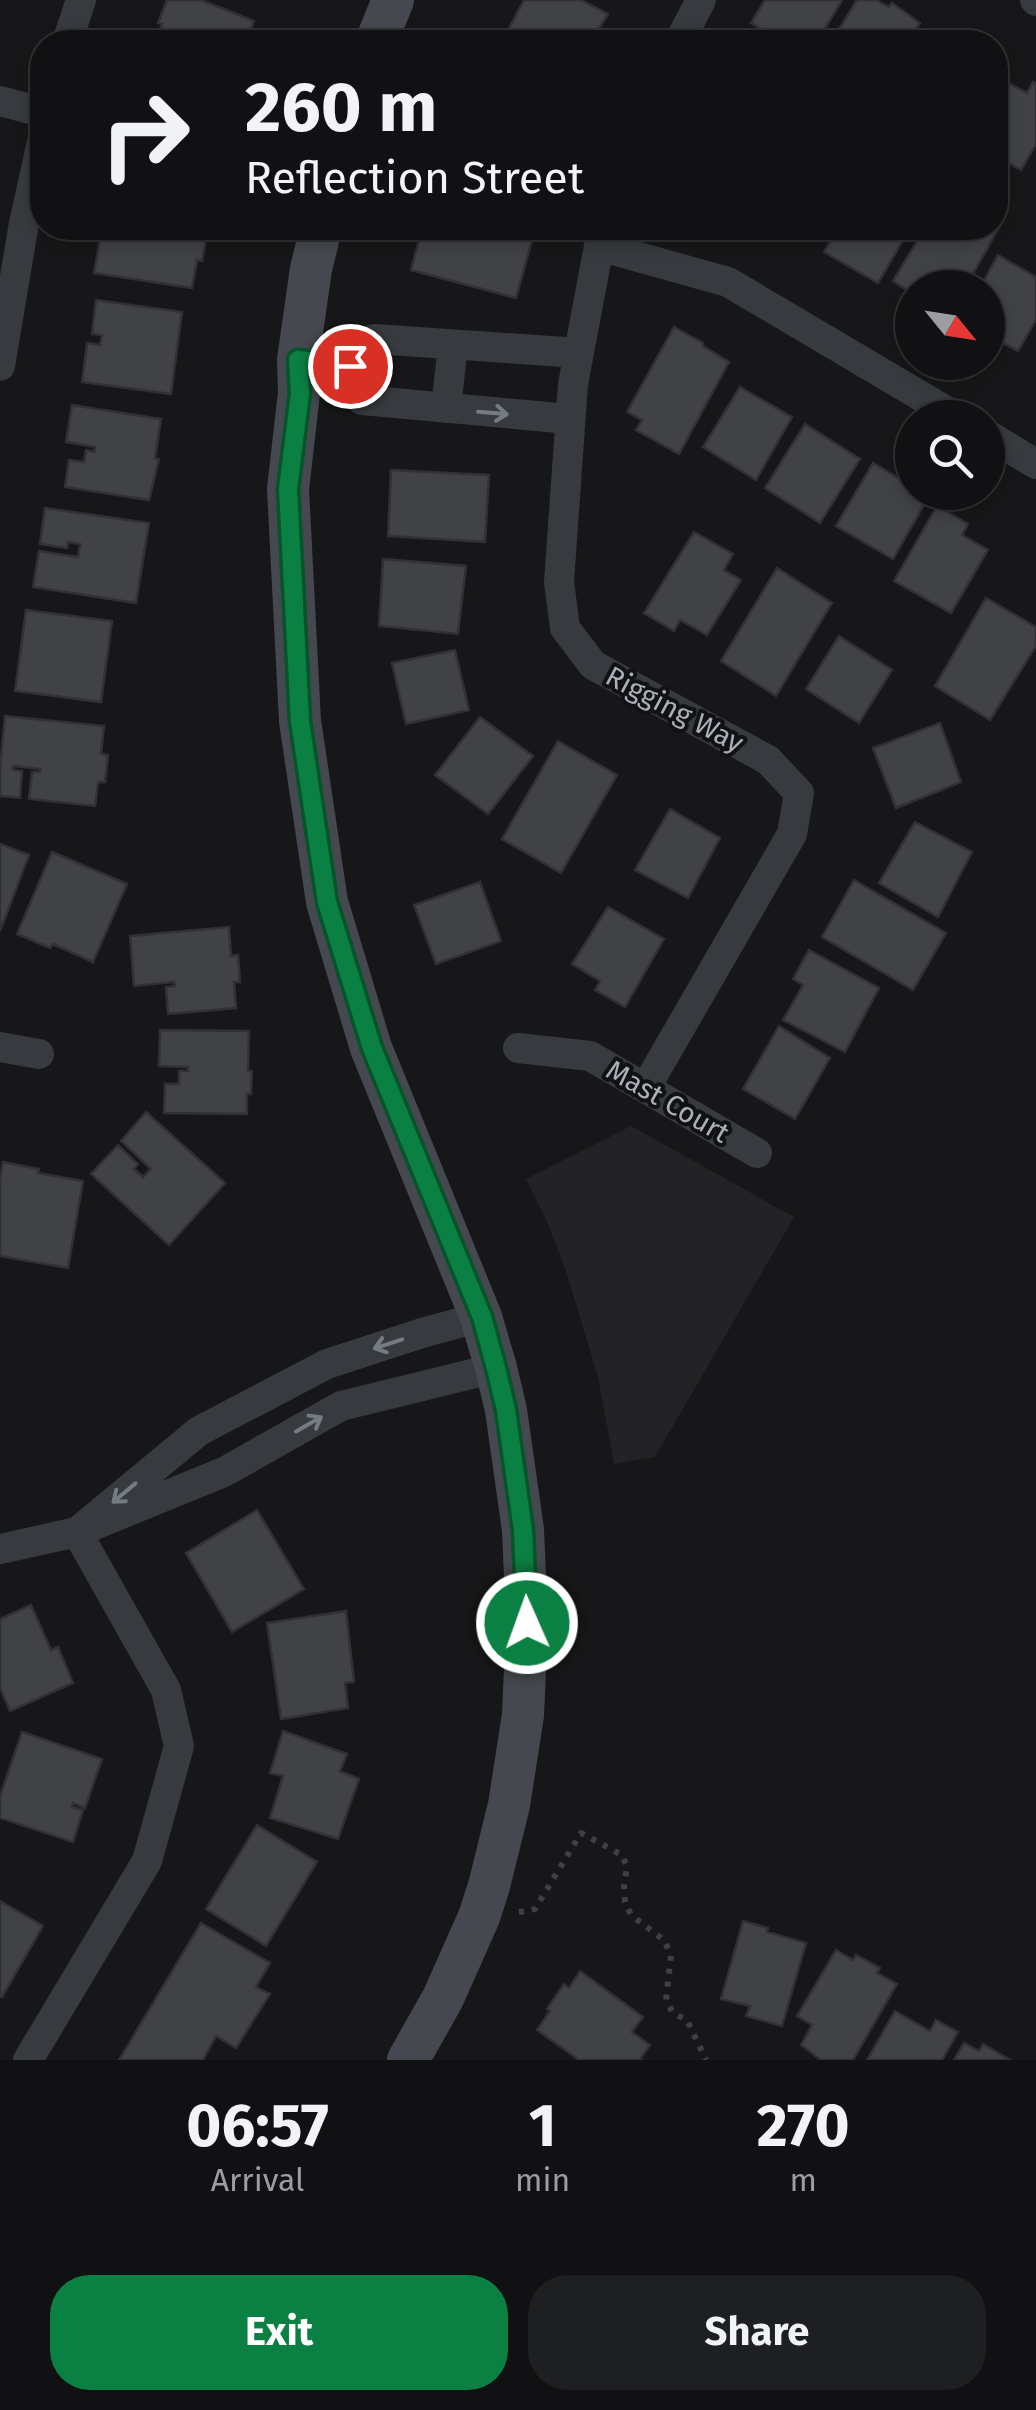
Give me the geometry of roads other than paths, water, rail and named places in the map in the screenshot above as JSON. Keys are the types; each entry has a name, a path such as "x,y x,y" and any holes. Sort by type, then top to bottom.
{"street":[{"path":"71,30 81,0"},
{"path":"381,30 392,0"},
{"path":"685,30 701,0"},
{"path":"0,101 30,109"},
{"path":"0,366 30,197"},
{"path":"318,240 298,360 300,393 288,489 300,721 327,902 372,1048 482,1317 506,1410 523,1530 527,1623 522,1715 509,1805 479,1917 444,1998 408,2060"},
{"name":"Rigging Way","path":"602,240 573,384 559,582 565,628 594,665 768,760 798,793 792,834 646,1088"},
{"path":"611,240 728,282 928,400"},
{"path":"350,366 374,338 579,354"},
{"path":"446,408 453,345"},
{"path":"298,360 350,366"},
{"path":"350,366 362,400 570,418"},
{"path":"1005,445 1036,464"},
{"path":"0,1047 39,1054"},
{"name":"Mast Court","path":"518,1048 590,1056 758,1153"},
{"path":"77,1532 200,1430 327,1364 482,1317"},
{"path":"0,1549 77,1532 224,1472 341,1406 496,1368"},
{"path":"230,1416 254,1456"},
{"path":"28,2060 147,1862 179,1746 166,1690 77,1532"}]}
